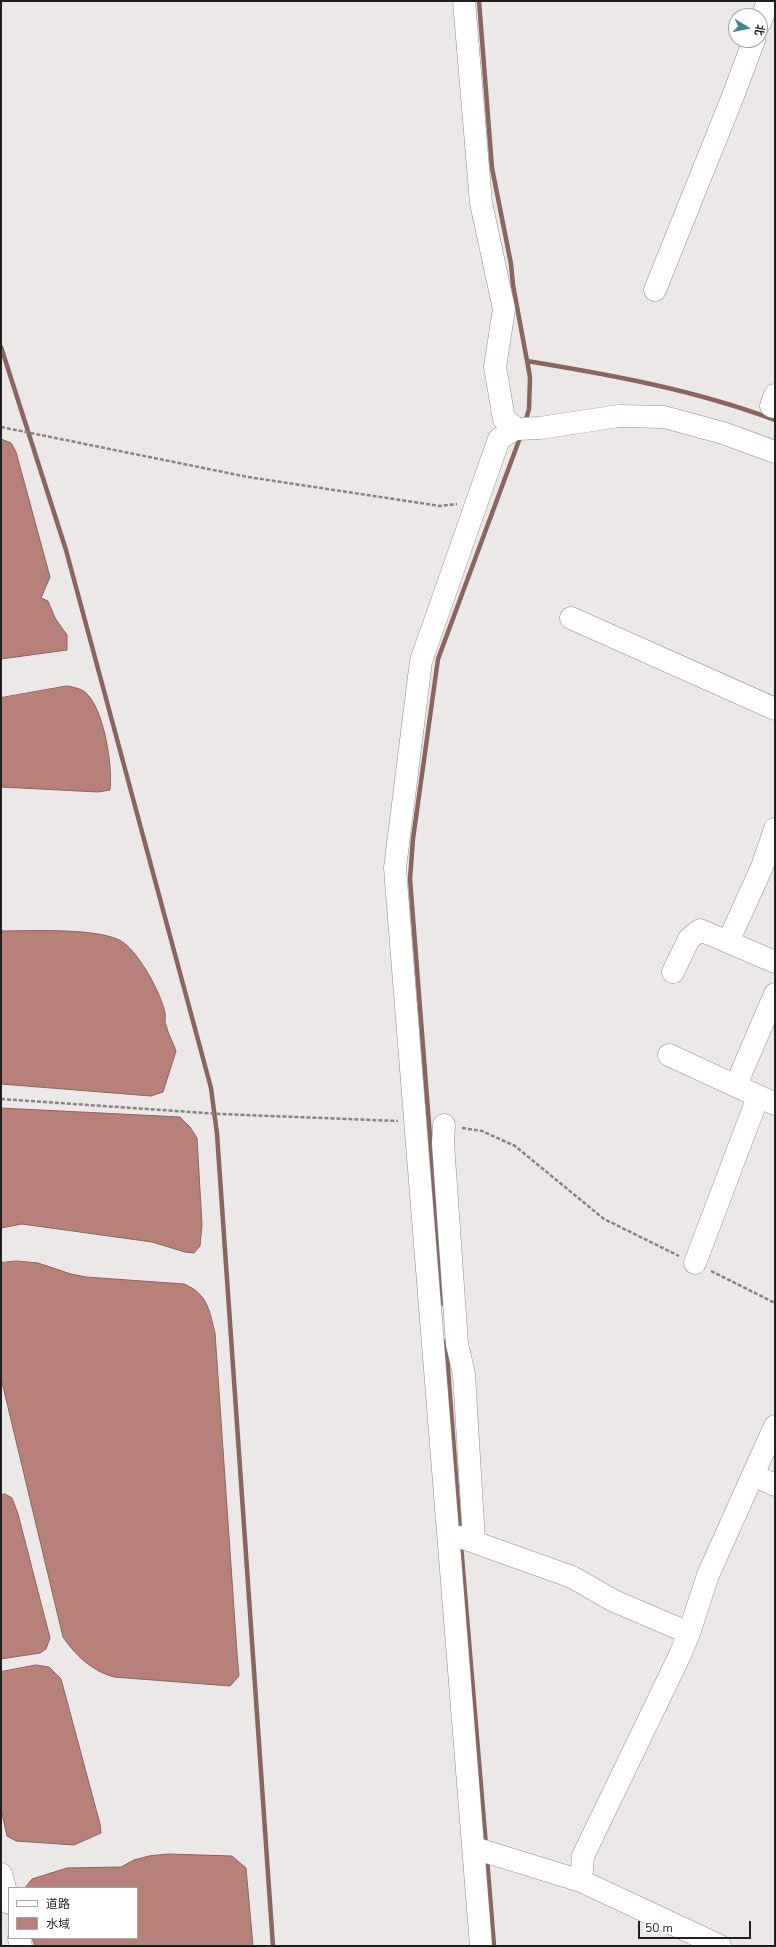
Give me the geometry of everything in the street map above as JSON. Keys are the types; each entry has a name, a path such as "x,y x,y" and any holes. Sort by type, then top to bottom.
{"street":[{"path":"464,1 481,202 504,309 495,367 504,419 521,429"},
{"path":"655,290 751,48"},
{"path":"775,394 771,406 775,407"},
{"path":"481,1946 482,1850 461,1537 415,1122 395,868 421,661 500,439 521,429 619,416 664,416 723,433 775,452"},
{"path":"571,618 775,709"},
{"path":"728,942 762,867 775,829"},
{"path":"673,972 689,939 700,930 775,962"},
{"path":"736,1085 775,994"},
{"path":"669,1055 767,1100 695,1263"},
{"path":"444,1125 443,1143 457,1344 464,1374 461,1537"},
{"path":"581,1881 583,1856 689,1633 708,1575 775,1426"},
{"path":"753,1475 775,1485"},
{"path":"461,1537 572,1577 614,1601 689,1633"},
{"path":"482,1850 581,1881 720,1946"},
{"path":"1,1874 8,1899"}],"path":[{"path":"1,428 256,479 440,506 478,501"},
{"path":"1,1099 220,1114 415,1122"},
{"path":"444,1125 482,1131 515,1146 604,1219 775,1303"}],"water":[{"path":"1,439 11,443 16,452 50,577 41,598 48,601 55,618 67,635 67,650 1,659"},
{"path":"67,686 85,692 92,700 97,711 106,738 111,780 110,790 98,792 1,787 1,698"},
{"path":"1,931 83,932 100,934 124,943 137,956 159,995 165,1013 165,1024 176,1051 163,1092 151,1096 1,1084"},
{"path":"1,1108 180,1117 190,1127 197,1138 202,1225 200,1246 194,1253 185,1252 152,1242 22,1224 1,1228"},
{"path":"16,1261 38,1263 71,1274 86,1277 184,1284 192,1288 203,1298 209,1310 215,1333 239,1676 230,1686 114,1677 99,1671 85,1662 63,1637 1,1378 1,1263"},
{"path":"5,1494 12,1498 18,1514 50,1638 46,1649 40,1653 1,1659 1,1495"},
{"path":"36,1665 49,1667 61,1679 100,1824 101,1833 74,1845 16,1841 7,1836 1,1809 1,1672"},
{"path":"169,1854 232,1856 246,1868 253,1946 35,1946 32,1939 138,1939 138,1887 26,1887 32,1879 67,1868 121,1867 134,1860 149,1856"}],"waterway":[{"path":"479,1 492,168 511,264 513,285 530,377 529,409 525,423"},
{"path":"1,347 66,550 211,1088 217,1134 273,1946"},
{"path":"527,361 653,384 745,409 775,420"},
{"path":"443,1304 410,879 413,839 438,659 521,435"},
{"path":"446,1341 460,1531"},
{"path":"461,1545 486,1846"},
{"path":"487,1858 494,1946"}]}
